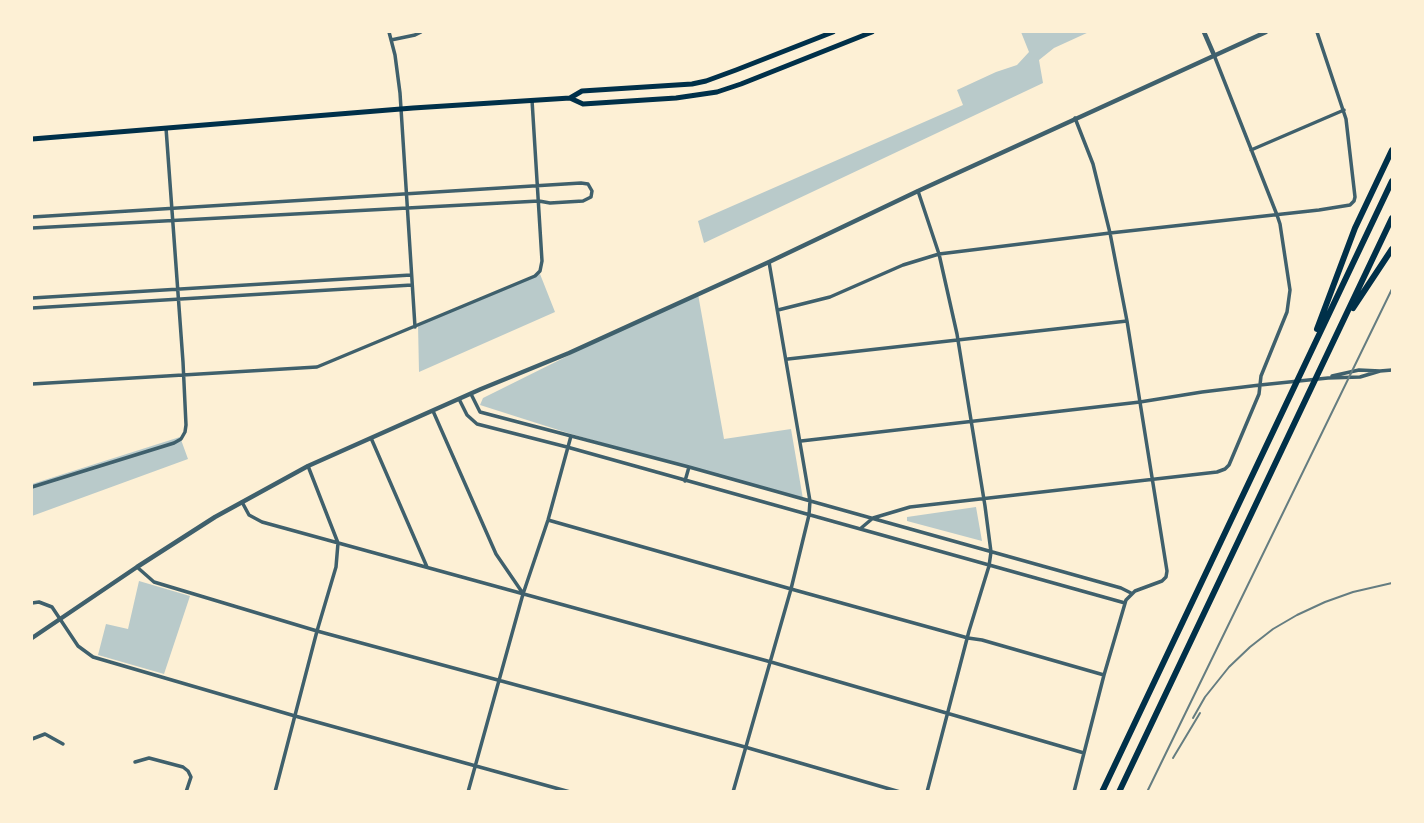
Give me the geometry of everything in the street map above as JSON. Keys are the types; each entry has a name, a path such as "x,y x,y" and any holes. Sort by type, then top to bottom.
{"highway":[{"path":"1302,370 1355,229 1392,150"},
{"path":"1102,792 1392,181"},
{"path":"1119,792 1392,218"},
{"path":"1339,331 1392,249"}],"main road":[{"path":"32,139 570,98 582,92 701,82 833,32"},
{"path":"850,32 853,39"},
{"path":"570,98 583,104 705,94 733,87 872,32"},
{"path":"728,73 733,87"}],"street":[{"path":"389,32 398,76 401,109 415,327"},
{"path":"391,40 421,32"},
{"path":"860,529 873,518 910,507 1226,469 1259,396 1262,374 1287,312 1290,294 1280,224 1204,32"},
{"path":"32,638 215,517 308,466 569,353 1266,32"},
{"path":"778,310 830,297 903,265 939,254 1344,207 1354,201 1344,110 1317,32"},
{"path":"32,384 317,367 533,277 540,271 542,261 532,100"},
{"path":"1251,150 1344,110"},
{"path":"1074,792 1125,603 1131,593 1161,583 1167,575 1127,321 1110,233 1093,164 1075,118"},
{"path":"32,487 174,443 183,436 186,425 184,375 166,128"},
{"path":"32,217 584,183 590,186 592,191 591,197 586,201 550,204 539,201 32,228"},
{"path":"918,191 939,254 958,341 984,498 990,552 989,566 927,792"},
{"path":"733,792 791,589 810,501 769,262"},
{"path":"32,298 411,275"},
{"path":"32,308 412,285"},
{"path":"787,359 1127,321"},
{"path":"801,441 1140,402 1328,378 1359,370 1392,370"},
{"path":"471,394 480,412 873,518 1131,593"},
{"path":"459,399 467,415 477,424 1125,603"},
{"path":"433,411 496,554 523,594"},
{"path":"468,792 570,436"},
{"path":"371,437 427,567"},
{"path":"275,792 336,567 338,543 308,466"},
{"path":"685,481 689,467"},
{"path":"242,502 249,515 262,522 771,662 1084,753"},
{"path":"548,520 1104,675"},
{"path":"137,567 154,582 317,631 745,747 900,792"},
{"path":"32,603 51,607 78,646 93,657 570,792"},
{"path":"32,739 45,734 63,744"},
{"path":"135,762 149,758 183,767 191,777 186,792"}],"shaded area":[{"path":"1021,32 1089,32 1054,48 1039,60 1043,83 704,243 698,221 963,105 957,90 1017,65 1029,52"},
{"path":"540,274 555,312 419,372 418,324"},
{"path":"698,294 724,439 791,429 803,499 571,434 480,405 483,398"},
{"path":"180,437 188,459 32,516 32,484"},
{"path":"976,507 982,541 907,521 907,517"},
{"path":"139,581 190,596 164,674 98,655 106,624 128,629"}],"railway":[{"path":"1147,792 1392,289"},
{"path":"1193,718 1205,697 1229,667 1273,629 1325,602 1392,583"},
{"path":"1173,758 1200,713"}]}
